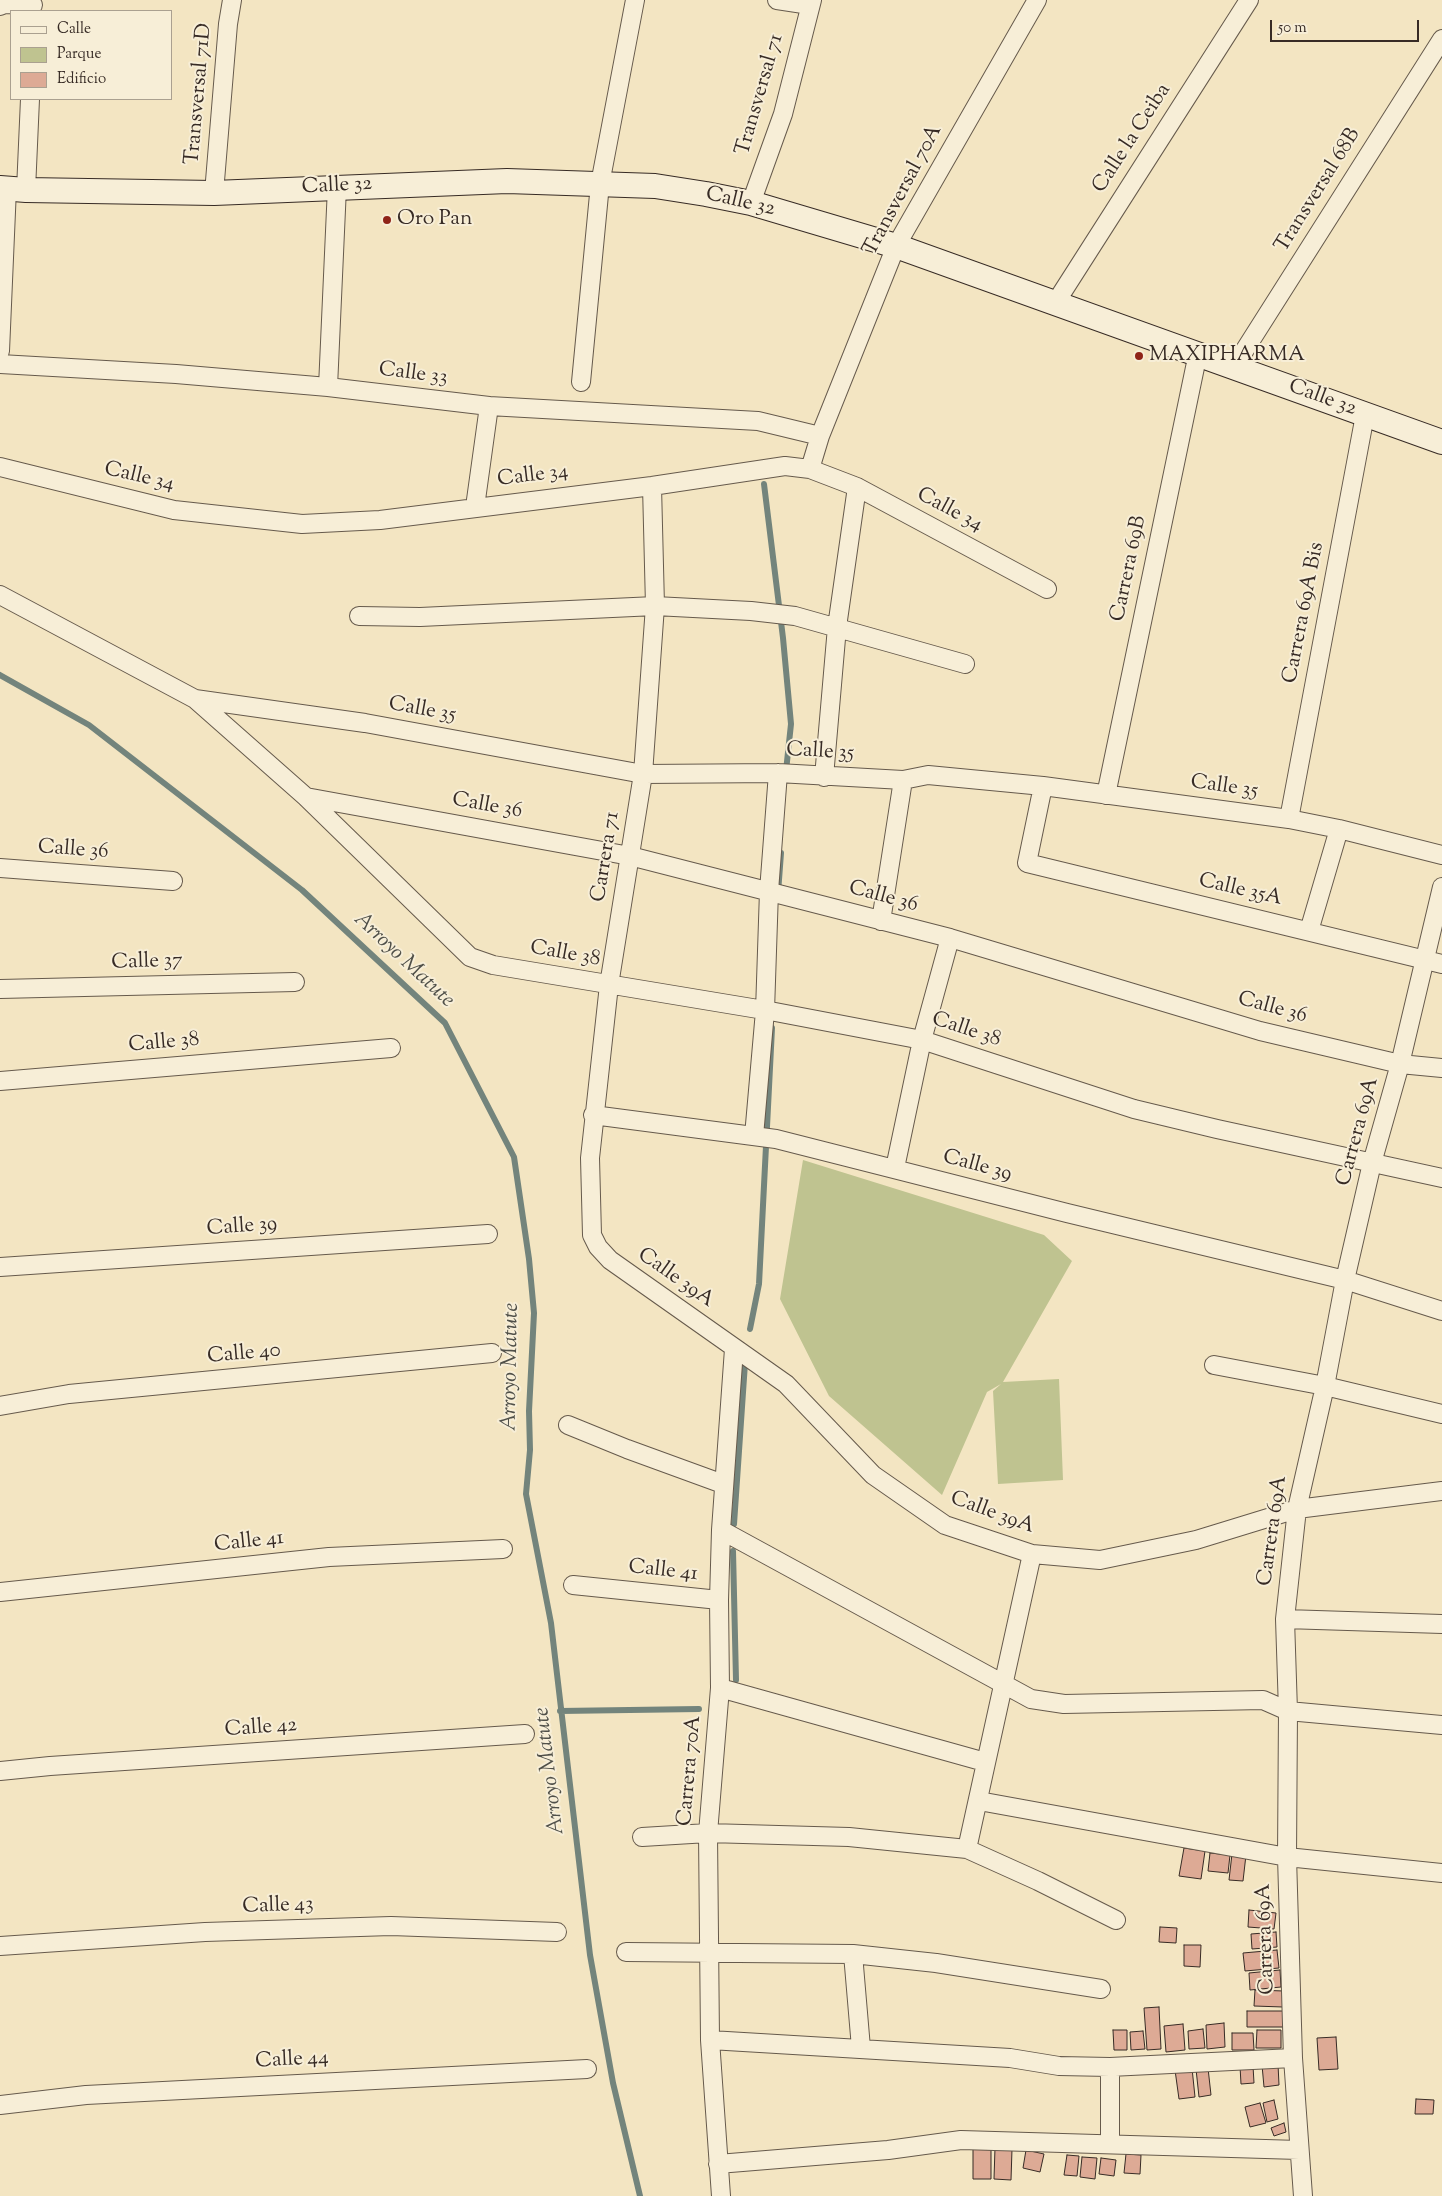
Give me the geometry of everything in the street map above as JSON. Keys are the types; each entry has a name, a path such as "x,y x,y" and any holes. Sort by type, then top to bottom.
{"street":[{"name":"Transversal 71D","path":"214,193 228,24 232,0"},
{"path":"581,382 600,184 635,0"},
{"path":"777,0 811,2"},
{"name":"Transversal 70A","path":"810,469 820,436 896,246 1037,0"},
{"name":"Calle la Ceiba","path":"1056,302 1249,0"},
{"name":"Transversal 71","path":"751,203 783,114 811,2"},
{"path":"0,6 5,4 33,5"},
{"name":"Transversal 68B","path":"1234,367 1442,39"},
{"path":"0,350 11,189 30,100"},
{"name":"Calle 32","path":"11,189 214,193 507,181 655,186 751,203 896,246 1442,442"},
{"path":"328,387 337,187"},
{"name":"Carrera 69B","path":"1106,794 1198,354"},
{"name":"Calle 33","path":"0,364 176,374 328,387 489,406 758,421 820,436"},
{"path":"474,507 489,406"},
{"name":"Carrera 69A Bis","path":"1289,819 1365,415"},
{"name":"Calle 34","path":"0,467 174,510 302,524 380,520 652,486 785,466 810,469 857,487 1047,589"},
{"name":"Carrera 71","path":"592,1235 590,1158 593,1115 609,985 643,774 655,606 652,486"},
{"path":"824,776 836,627 857,487"},
{"path":"0,595 195,699 306,797"},
{"path":"359,616 420,617 655,606 774,614 795,616 965,664"},
{"name":"Calle 35","path":"195,699 365,723 643,774 785,774 903,780 928,775 1043,786 1289,819 1442,855"},
{"path":"763,1137 785,774"},
{"path":"881,920 903,780"},
{"name":"Calle 35A","path":"1043,786 1027,863 1442,964"},
{"name":"Calle 36","path":"306,797 630,856 950,938 1260,1030 1400,1064 1442,1068"},
{"name":"Calle 38","path":"306,797 470,957 493,965 772,1012 922,1040 1134,1109 1442,1178"},
{"path":"1309,931 1338,829"},
{"name":"Calle 36","path":"0,868 173,881"},
{"name":"Carrera 69A","path":"1303,2196 1293,2058 1287,1857 1288,1711 1285,1619 1297,1509 1325,1386 1345,1280 1372,1163 1400,1064 1442,887"},
{"path":"895,1168 922,1040 950,938"},
{"name":"Calle 37","path":"0,989 295,982"},
{"name":"Calle 38","path":"0,1081 391,1048"},
{"name":"Calle 39","path":"593,1115 763,1137 1345,1280 1442,1311"},
{"name":"Calle 39","path":"0,1267 488,1234"},
{"name":"Calle 39A","path":"592,1235 598,1247 610,1260 786,1384 873,1475 946,1524 1032,1554 1100,1560 1196,1540 1297,1509 1442,1491"},
{"name":"Carrera 70A","path":"721,2196 710,2040 708,1833 720,1688 719,1600 721,1530 734,1349"},
{"name":"Calle 40","path":"0,1406 69,1394 492,1353"},
{"path":"1214,1365 1325,1386 1442,1414"},
{"path":"568,1425 626,1449 723,1484"},
{"path":"721,1530 1031,1699 1064,1704 1263,1700 1288,1711 1442,1725"},
{"name":"Calle 41","path":"0,1592 329,1557 503,1549"},
{"path":"967,1849 1002,1682 1032,1554"},
{"name":"Calle 41","path":"572,1585 719,1600"},
{"path":"1285,1619 1442,1624"},
{"path":"720,1688 985,1762"},
{"name":"Calle 42","path":"0,1771 525,1734"},
{"path":"978,1802 1287,1857 1442,1873"},
{"path":"642,1837 708,1833 849,1837 967,1849 1038,1881 1116,1920"},
{"name":"Calle 43","path":"0,1946 205,1932 371,1927 557,1932"},
{"path":"626,1952 709,1951 853,1954 936,1963 1101,1989"},
{"path":"853,1954 860,2048"},
{"path":"710,2040 1010,2058 1059,2066 1110,2067 1293,2058"},
{"path":"1110,2067 1110,2144"},
{"name":"Calle 44","path":"0,2105 86,2094 587,2069"},
{"path":"718,2164 888,2150 961,2140 1300,2150"}],"green space":[{"path":"803,1160 1044,1235 1072,1261 1003,1382 1059,1379 1063,1480 998,1484 993,1391 1001,1384 987,1392 942,1495 829,1396 780,1299"}],"building":[{"path":"1184,1848 1205,1851 1201,1879 1179,1876"},
{"path":"1210,1853 1230,1855 1228,1873 1208,1871"},
{"path":"1232,1854 1246,1855 1243,1881 1229,1880"},
{"path":"1249,1910 1276,1913 1274,1929 1248,1927"},
{"path":"1160,1927 1177,1928 1176,1943 1159,1942"},
{"path":"1276,1932 1277,1947 1252,1949 1251,1934"},
{"path":"1184,1945 1201,1945 1200,1967 1184,1966"},
{"path":"1277,1950 1279,1968 1245,1971 1243,1953"},
{"path":"1280,1970 1281,1987 1250,1990 1249,1973"},
{"path":"1255,1990 1284,1991 1283,2007 1254,2006"},
{"path":"1159,2007 1161,2049 1147,2050 1144,2008"},
{"path":"1247,2011 1283,2011 1283,2027 1247,2027"},
{"path":"1224,2023 1225,2047 1207,2049 1206,2025"},
{"path":"1183,2024 1185,2050 1166,2052 1164,2026"},
{"path":"1203,2029 1205,2048 1189,2049 1188,2031"},
{"path":"1113,2030 1127,2030 1127,2050 1114,2050"},
{"path":"1257,2030 1281,2030 1281,2048 1256,2048"},
{"path":"1143,2031 1145,2049 1131,2050 1130,2032"},
{"path":"1232,2033 1253,2033 1254,2050 1232,2050"},
{"path":"1336,2037 1338,2069 1319,2070 1317,2038"},
{"path":"1278,2064 1279,2085 1264,2087 1262,2065"},
{"path":"1240,2066 1253,2066 1254,2083 1241,2084"},
{"path":"1192,2068 1195,2097 1179,2099 1175,2070"},
{"path":"1208,2068 1211,2095 1199,2097 1196,2069"},
{"path":"1416,2099 1434,2100 1433,2114 1415,2114"},
{"path":"1274,2100 1278,2119 1267,2122 1263,2103"},
{"path":"1260,2103 1266,2123 1250,2127 1245,2107"},
{"path":"1284,2123 1286,2132 1274,2136 1271,2128"},
{"path":"973,2148 991,2149 991,2179 973,2179"},
{"path":"995,2148 1012,2149 1011,2180 994,2179"},
{"path":"1026,2150 1044,2154 1040,2172 1023,2168"},
{"path":"1126,2154 1141,2155 1140,2174 1124,2173"},
{"path":"1067,2155 1079,2156 1077,2176 1064,2175"},
{"path":"1082,2157 1097,2158 1095,2179 1080,2177"},
{"path":"1101,2158 1116,2160 1114,2176 1099,2174"}],"waterway":[{"path":"764,484 783,638 791,724 786,771"},
{"name":"Arroyo Matute","path":"0,675 89,725 302,890 445,1023 514,1157 529,1259 534,1313 529,1411 530,1450 526,1494 551,1623 590,1955 613,2083 640,2196"},
{"path":"778,893 781,853"},
{"path":"750,1329 759,1284 772,1028"},
{"path":"734,1524 745,1363"},
{"path":"733,1551 736,1680"},
{"path":"560,1711 699,1709"}],"place":[{"name":"Oro Pan","path":"387,220"},
{"name":"MAXIPHARMA","path":"1139,356"}]}
